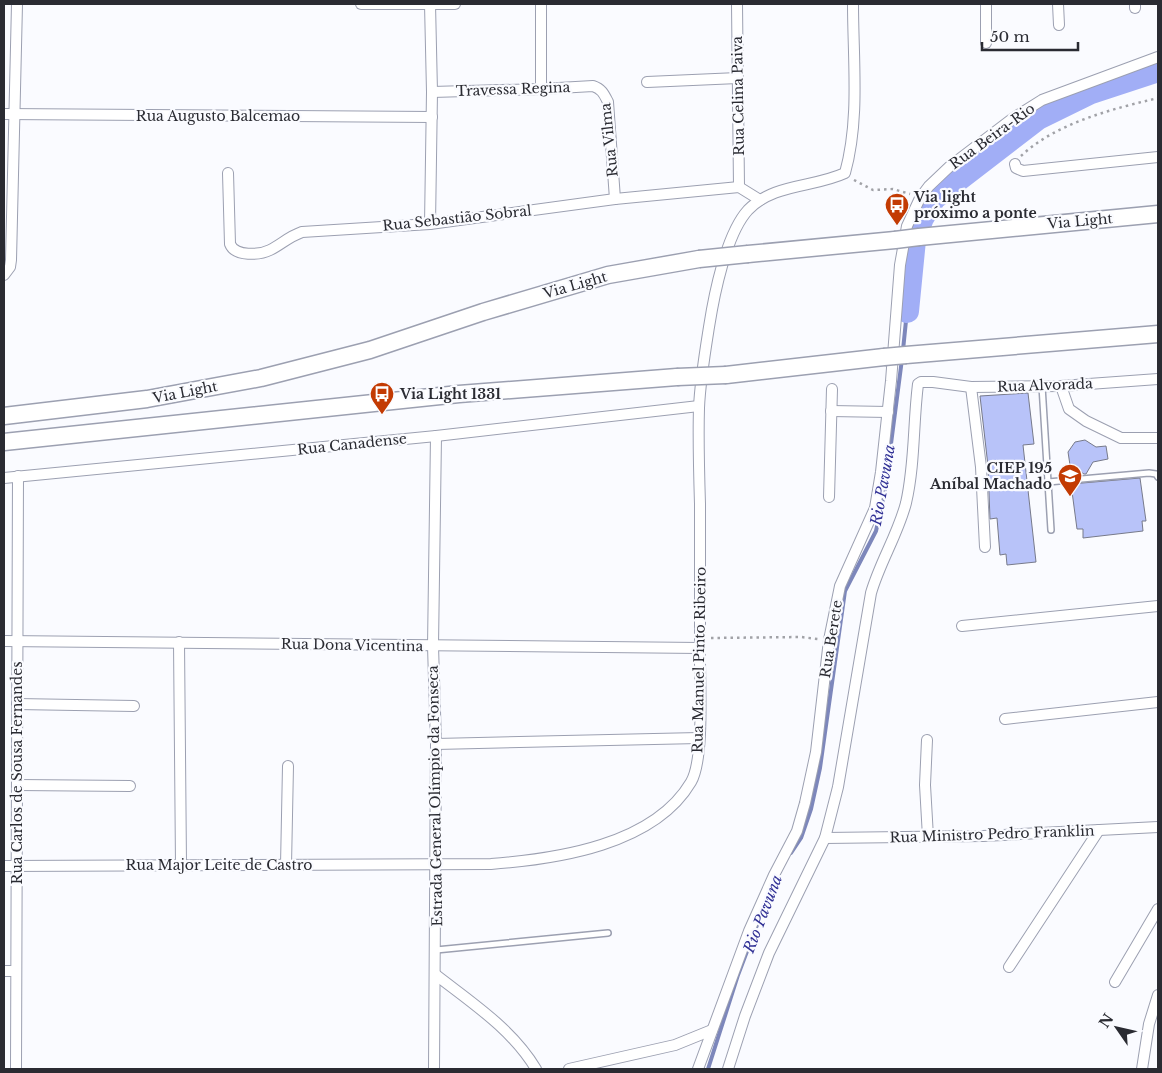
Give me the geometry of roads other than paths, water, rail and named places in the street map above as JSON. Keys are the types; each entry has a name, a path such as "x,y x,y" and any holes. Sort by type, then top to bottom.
{"main road":[{"name":"Via Light","path":"4,416 147,399 261,378 370,350 483,312 608,275 699,259 1158,214"},
{"name":"Via Light","path":"4,442 439,396 678,377 726,375 926,353 1158,334"}],"street":[{"path":"4,275 10,267 11,260 17,4"},
{"path":"361,4 455,4"},
{"path":"430,4 432,92 430,224"},
{"path":"541,4 541,89"},
{"name":"Rua Celina Paiva","path":"737,4 739,187"},
{"path":"739,187 760,200 776,192 833,179 844,173 850,153 854,128 853,4"},
{"path":"986,4 986,43"},
{"path":"1058,4 1059,24"},
{"name":"Rua Beira-Rio","path":"920,198 929,186 949,168 1012,118 1042,100 1158,57"},
{"path":"647,82 738,78"},
{"name":"Travessa Regina","path":"432,92 594,86"},
{"name":"Rua Vilma","path":"594,86 603,92 608,102 615,199"},
{"name":"Rua Augusto Balcemao","path":"4,114 432,118"},
{"path":"1015,164 1016,168 1023,171 1158,157"},
{"name":"Rua Sebastião Sobral","path":"228,173 230,244 235,252 241,254 270,250 286,238 302,232 430,224 615,199 739,187"},
{"name":"Rua Berete","path":"698,1069 750,931 774,875 797,831 805,803 816,752 829,640 840,586 875,508 882,472 900,265 907,226 920,198"},
{"name":"Rua Manuel Pinto Ribeiro","path":"435,864 491,864 559,857 592,848 630,834 667,811 691,783 697,770 699,738 699,406 707,341 718,281 740,222 747,212 760,200"},
{"name":"Rua Alvorada","path":"825,838 838,787 871,593 900,522 912,476 918,384 921,382 933,382 972,387 1061,386 1158,379"},
{"path":"1061,386 1069,409 1086,421 1121,438 1158,438"},
{"path":"972,387 980,467 984,547"},
{"path":"829,497 832,389"},
{"name":"Rua Canadense","path":"4,478 436,436 699,406"},
{"path":"831,411 888,412"},
{"name":"Estrada General Olímpio da Fonseca","path":"434,1069 436,744 433,646 436,436"},
{"name":"Rua Carlos de Sousa Fernandes","path":"16,1069 18,476"},
{"path":"962,626 1158,606"},
{"name":"Rua Dona Vicentina","path":"4,641 433,646 700,643"},
{"path":"179,642 182,865"},
{"path":"1005,719 1158,702"},
{"path":"17,704 134,706"},
{"path":"436,744 699,738"},
{"path":"927,740 925,785 928,837"},
{"path":"286,864 288,766"},
{"path":"18,785 130,786"},
{"name":"Rua Ministro Pedro Franklin","path":"825,838 928,837 1158,827"},
{"path":"1009,967 1099,830"},
{"path":"728,1069 745,1016 769,953 825,838"},
{"name":"Rua Major Leite de Castro","path":"4,866 435,864"},
{"path":"1115,982 1158,909"},
{"path":"4,971 16,971"},
{"path":"436,975 514,1038 536,1069"},
{"path":"1142,1069 1149,1024 1158,995"},
{"path":"569,1069 675,1045 712,1030"}],"lane":[{"path":"1042,386 1051,530"},
{"path":"1048,482 1149,472 1156,474 1158,478"},
{"path":"436,950 608,933"}],"waterway":[{"name":"Rio Pavuna","path":"907,311 914,240 922,218 934,198 1038,118 1091,92 1158,70"},
{"name":"Rio Pavuna","path":"903,350 907,311"},
{"name":"Rio Pavuna","path":"791,853 801,838 811,809 820,768 845,591 876,531 885,490 902,359"},
{"name":"Rio Pavuna","path":"708,1069 738,975 757,925"}],"place":[{"name":"Via light próximo a ponte","path":"897,226"},
{"name":"Via Light 1331","path":"382,415"},
{"name":"CIEP 195 Aníbal Machado","path":"1070,497"}]}
